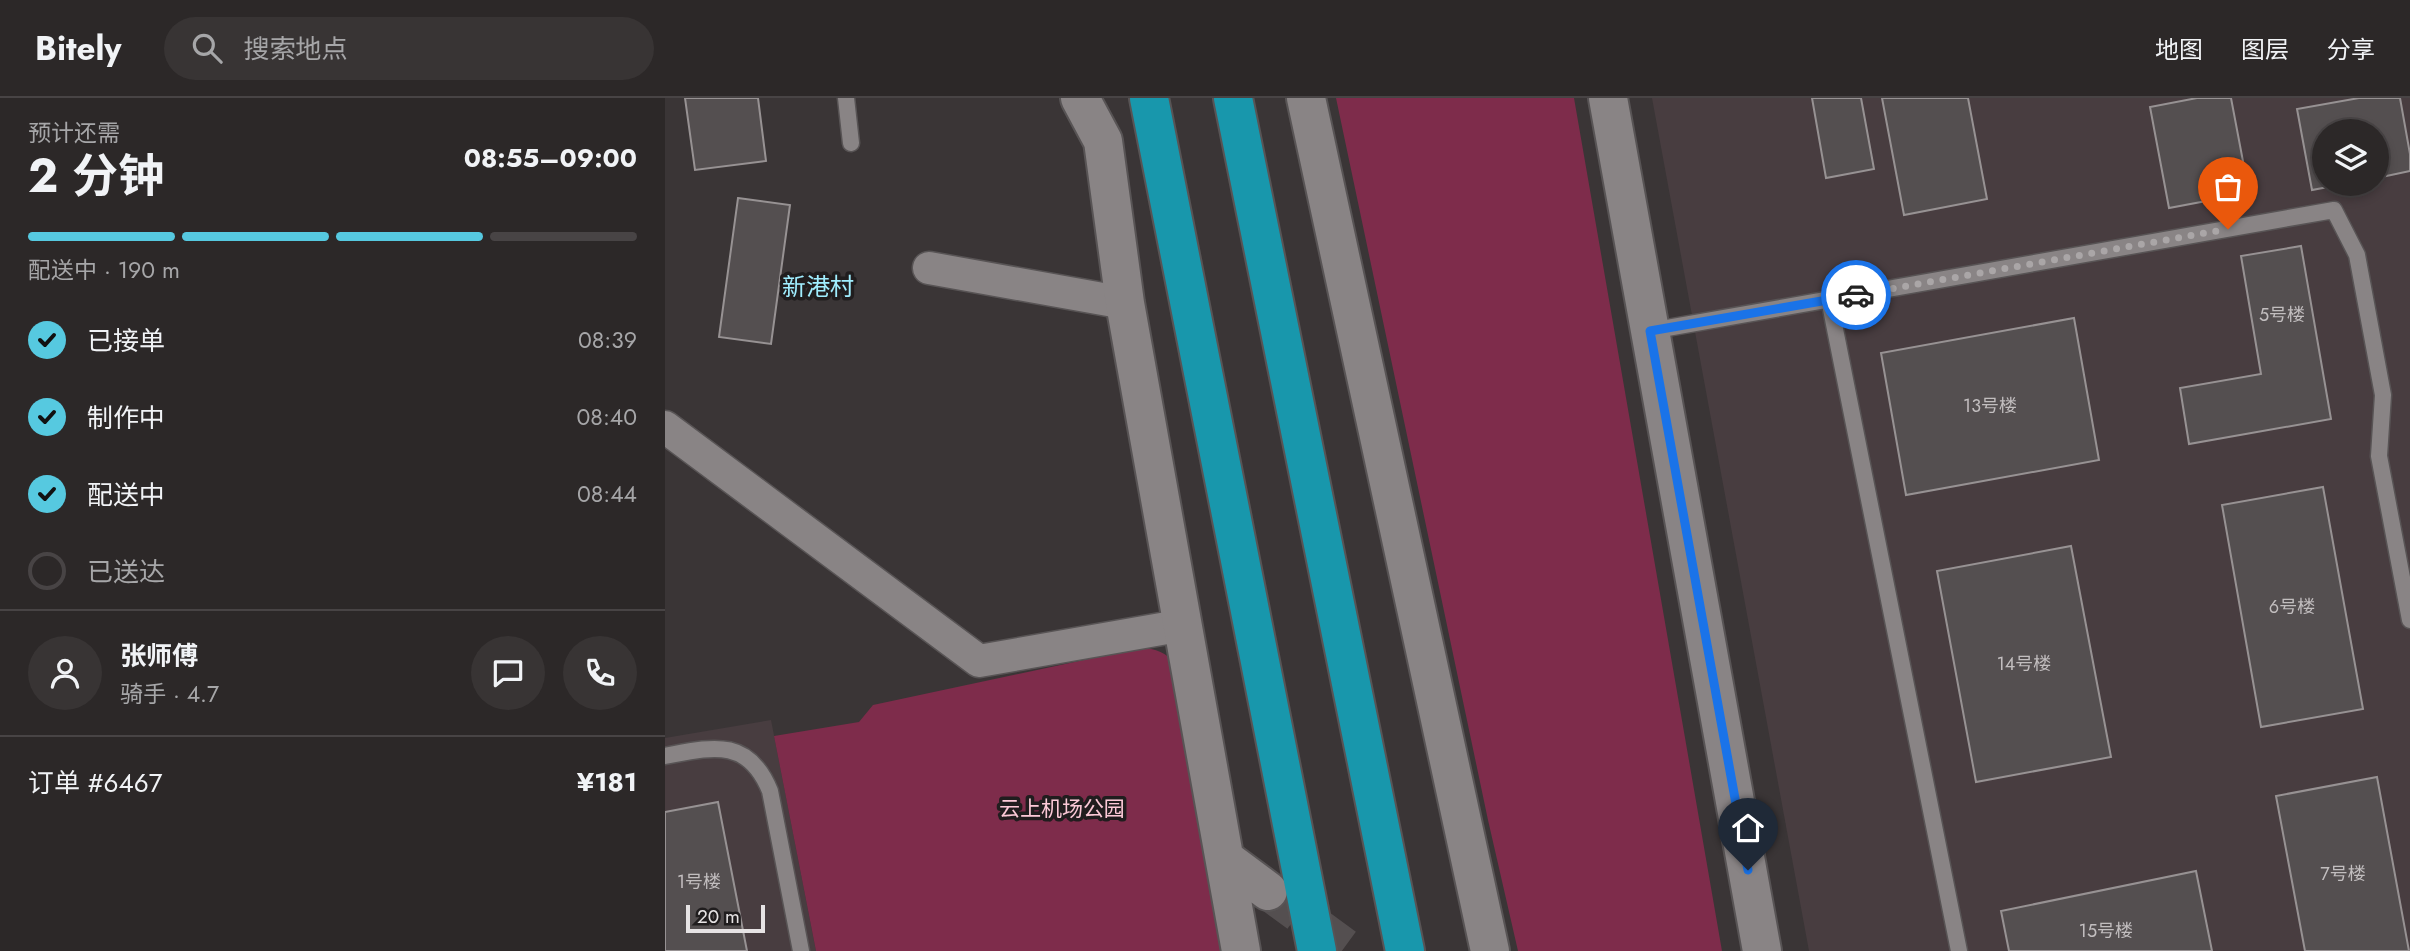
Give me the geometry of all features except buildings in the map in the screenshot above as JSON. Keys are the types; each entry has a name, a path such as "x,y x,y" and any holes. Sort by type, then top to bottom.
{"highway":[{"path":"1149,98 1317,951"},
{"path":"1233,98 1405,951"}],"street":[{"path":"1080,98 1103,141 1125,303 1241,951"},
{"path":"1306,98 1490,951"},
{"path":"1608,98 1762,951"},
{"path":"929,268 1125,303"},
{"path":"665,427 979,661 1184,625"},
{"path":"1225,859 1268,891"}],"lane":[{"path":"846,98 851,143"},
{"path":"1650,331 2335,210 2357,255 2360,268 2383,395 2379,456 2410,620"},
{"path":"1829,299 1959,951"},
{"path":"665,756 723,748 744,756 763,775 770,791 801,951"}],"shaded area":[{"path":"1652,98 2410,98 2410,951 1809,951"},
{"path":"771,720 816,951 665,951 665,738"}],"green space":[{"path":"1336,98 1574,98 1722,951 1518,951"},
{"name":"云上机场公园","path":"1140,648 1161,652 1178,665 1233,951 816,951 774,736 859,722 873,705"}],"tunnel":[{"path":"1268,891 1350,951"}],"way so far":[{"path":"1856,295 2228,229"}],"district":[{"name":"新港村","path":"818,286"}],"route":[{"path":"1748,870 1650,331 1856,295"}]}
